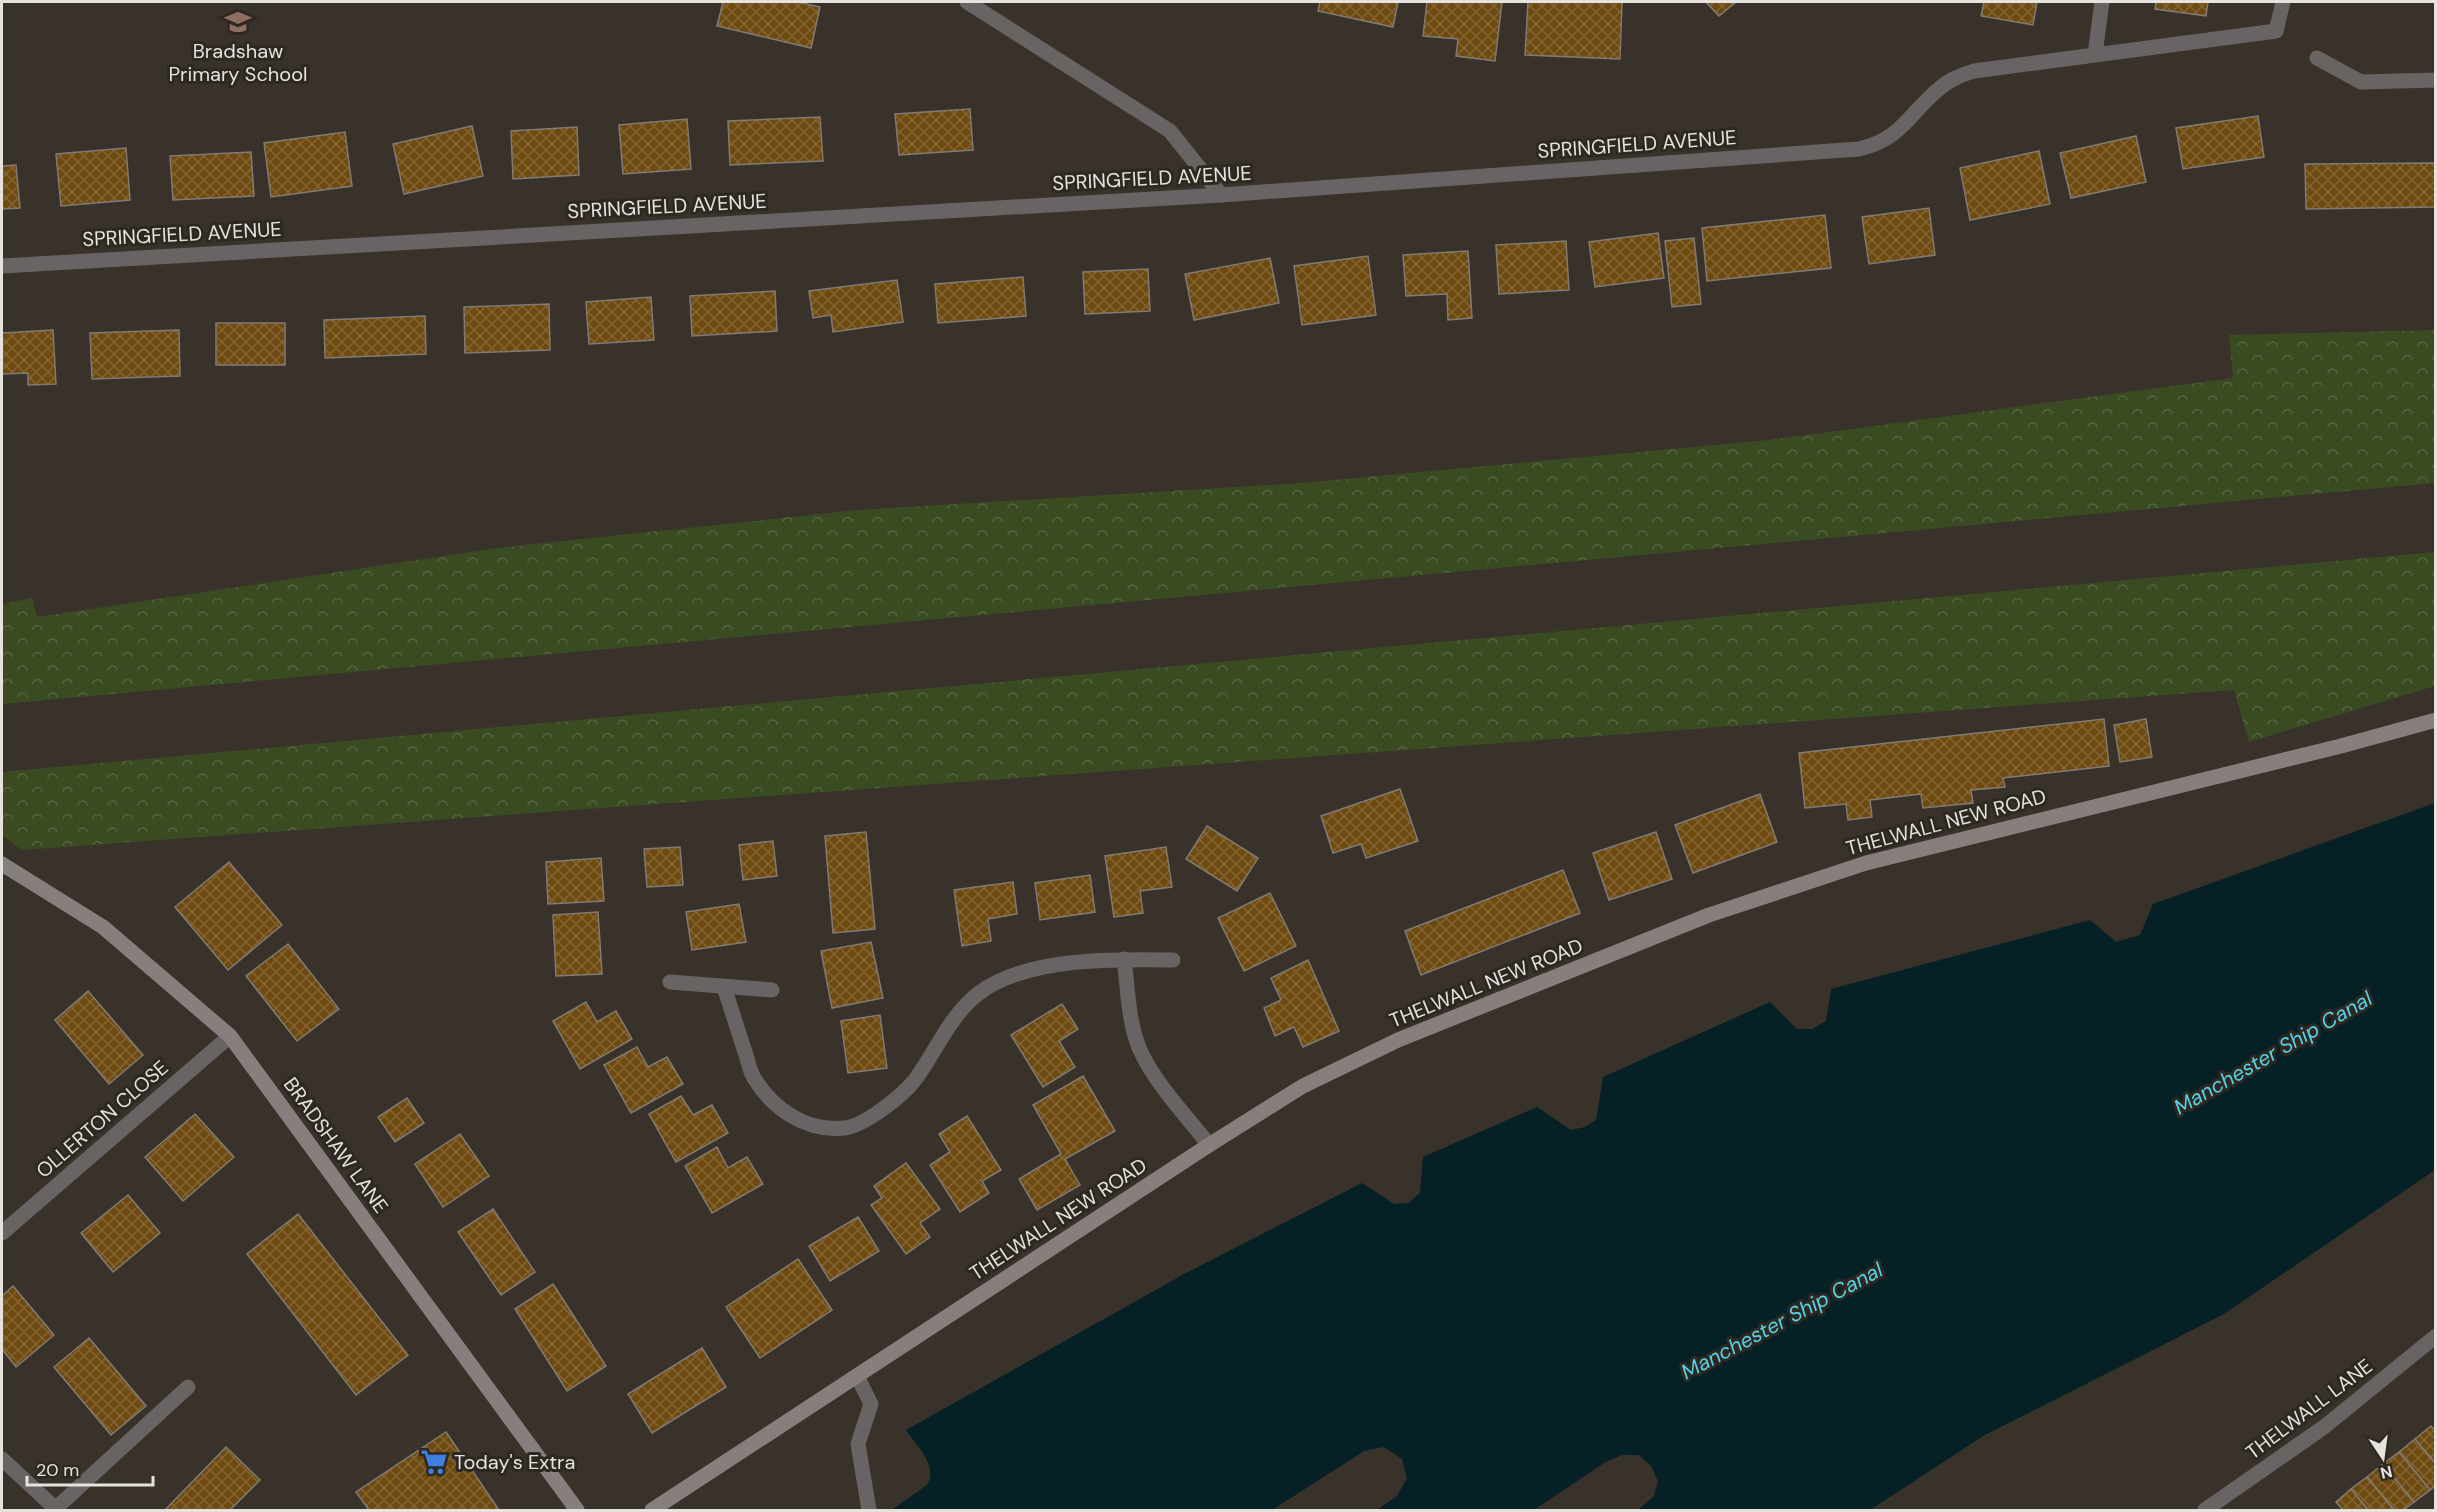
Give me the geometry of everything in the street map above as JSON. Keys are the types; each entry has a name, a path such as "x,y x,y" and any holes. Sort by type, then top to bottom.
{"main road":[{"name":"THELWALL NEW ROAD","path":"652,1510 1302,1086 1398,1040 1709,915 1866,862 2341,746 2436,720"},
{"name":"BRADSHAW LANE","path":"2,864 103,927 230,1036 577,1510"}],"street":[{"path":"967,2 1170,131 1221,195"},
{"path":"2095,54 2102,2"},
{"name":"SPRINGFIELD AVENUE","path":"2,266 1221,195 1859,149 1877,145 1891,137 1940,88 1957,77 1974,71 2276,31 2283,2"},
{"path":"2317,58 2361,82 2436,80"},
{"path":"1124,959 1132,1025 1141,1051 1158,1080 1209,1145"},
{"path":"724,987 753,1076 776,1106 805,1124 845,1129 880,1112 913,1082 956,1015 979,993 1015,974 1058,965 1124,959 1173,960"},
{"path":"670,982 772,990"},
{"name":"OLLERTON CLOSE","path":"2,1233 230,1036"},
{"name":"THELWALL LANE","path":"2205,1510 2324,1426 2436,1336"},
{"path":"857,1376 871,1404 858,1444 869,1510"},
{"path":"2,1459 56,1510 188,1387"}],"green space":[{"path":"2435,330 2435,483 2,704 2,604 32,598 37,617 497,548 858,510 1302,483 1769,440 2233,378 2229,335"},
{"path":"2435,552 2435,686 2249,742 2234,690 22,850 2,835 2,772"}],"water":[{"name":"Manchester Ship Canal","path":"2435,803 2435,1170 2224,1314 1983,1436 1870,1510 1638,1510 1654,1496 1658,1481 1651,1466 1639,1455 1622,1455 1604,1463 1534,1510 1377,1510 1397,1496 1407,1478 1402,1459 1384,1447 1364,1451 1272,1510 893,1509 927,1485 930,1478 925,1456 906,1430 1186,1273 1362,1183 1394,1204 1408,1203 1420,1193 1423,1157 1537,1107 1571,1130 1585,1127 1596,1120 1603,1077 1770,1002 1797,1029 1812,1029 1826,1021 1831,989 2090,920 2116,942 2140,935 2153,904"}],"building":[{"path":"723,2 798,2 820,7 811,48 717,26"},
{"path":"1320,2 1398,2 1393,27 1318,11"},
{"path":"1427,2 1502,2 1495,61 1456,56 1458,39 1423,36"},
{"path":"1528,2 1622,2 1620,59 1525,55"},
{"path":"1706,2 1736,2 1719,16"},
{"path":"1984,2 2037,2 2033,25 1981,16"},
{"path":"2156,2 2208,2 2206,16 2155,9"},
{"path":"970,109 973,150 899,155 895,114"},
{"path":"2258,116 2264,157 2183,169 2176,128"},
{"path":"820,117 823,161 730,165 728,121"},
{"path":"687,119 691,169 623,174 619,125"},
{"path":"472,126 483,176 404,194 393,144"},
{"path":"577,127 579,175 513,179 511,131"},
{"path":"345,132 352,186 271,197 264,143"},
{"path":"2136,136 2146,182 2071,198 2060,153"},
{"path":"126,148 130,200 61,206 56,154"},
{"path":"2039,151 2050,204 1970,220 1960,168"},
{"path":"251,152 254,196 173,200 170,156"},
{"path":"2436,163 2436,207 2306,209 2305,164"},
{"path":"16,165 20,208 2,209 2,166"},
{"path":"1929,208 1935,255 1869,264 1862,217"},
{"path":"1825,215 1831,268 1707,281 1702,228"},
{"path":"1658,233 1664,278 1595,287 1589,242"},
{"path":"1694,238 1701,304 1672,307 1665,241"},
{"path":"1566,241 1569,290 1499,294 1496,245"},
{"path":"1468,251 1472,318 1448,320 1447,294 1406,296 1403,255"},
{"path":"1368,256 1376,315 1302,325 1294,266"},
{"path":"1270,258 1279,303 1194,320 1185,274"},
{"path":"1148,269 1150,311 1085,314 1083,272"},
{"path":"1023,277 1026,316 938,323 935,284"},
{"path":"897,280 903,322 833,332 831,315 813,318 809,291"},
{"path":"775,291 777,331 692,336 690,296"},
{"path":"651,297 654,340 589,344 586,302"},
{"path":"549,304 550,350 465,353 464,307"},
{"path":"425,316 426,354 325,358 324,320"},
{"path":"216,323 285,323 285,365 216,365"},
{"path":"53,330 56,384 28,385 28,373 2,374 2,333"},
{"path":"179,330 180,376 92,379 90,333"},
{"path":"2104,719 2109,766 2003,778 2005,787 1971,790 1973,803 1923,808 1921,794 1870,800 1872,817 1848,820 1846,804 1805,808 1799,753"},
{"path":"2146,719 2152,757 2120,762 2114,725"},
{"path":"1400,789 1418,841 1366,858 1361,844 1333,853 1321,816"},
{"path":"1760,794 1777,842 1693,873 1675,825"},
{"path":"1207,826 1258,858 1237,891 1186,859"},
{"path":"866,832 875,929 833,933 825,836"},
{"path":"1656,832 1672,879 1609,900 1593,853"},
{"path":"773,841 777,876 743,880 739,845"},
{"path":"680,847 683,885 647,887 644,849"},
{"path":"1166,847 1172,887 1140,891 1143,913 1114,917 1105,856"},
{"path":"601,858 604,901 548,904 546,862"},
{"path":"229,862 282,925 228,970 175,907"},
{"path":"1563,870 1580,913 1421,975 1405,931"},
{"path":"1090,875 1095,912 1040,920 1035,883"},
{"path":"1013,882 1017,914 988,919 991,941 962,946 954,890"},
{"path":"1270,893 1296,946 1244,971 1218,918"},
{"path":"739,904 746,942 692,950 686,912"},
{"path":"598,912 602,974 556,976 553,915"},
{"path":"871,942 883,998 832,1008 821,951"},
{"path":"288,944 339,1009 297,1041 246,976"},
{"path":"1308,960 1339,1031 1303,1047 1294,1027 1275,1036 1264,1008 1281,1000 1271,978"},
{"path":"88,991 143,1055 109,1084 55,1020"},
{"path":"586,1002 597,1022 616,1011 632,1039 580,1069 553,1021"},
{"path":"1062,1004 1078,1029 1059,1041 1075,1067 1043,1087 1011,1035"},
{"path":"880,1015 887,1068 848,1073 841,1021"},
{"path":"637,1047 648,1067 667,1057 683,1084 631,1113 604,1065"},
{"path":"1083,1076 1115,1131 1065,1159 1080,1185 1037,1210 1019,1179 1061,1154 1033,1105"},
{"path":"681,1096 693,1115 712,1105 728,1133 676,1162 649,1114"},
{"path":"407,1098 424,1123 395,1142 378,1117"},
{"path":"195,1114 234,1157 183,1201 145,1157"},
{"path":"967,1116 1001,1170 982,1181 989,1193 960,1212 930,1165 950,1152 939,1134"},
{"path":"460,1134 489,1176 443,1207 415,1164"},
{"path":"717,1147 728,1168 747,1157 763,1184 712,1213 685,1166"},
{"path":"906,1163 940,1209 920,1223 930,1237 906,1254 871,1205 882,1198 874,1186"},
{"path":"128,1195 160,1233 113,1272 81,1233"},
{"path":"493,1209 535,1272 501,1295 458,1232"},
{"path":"298,1214 408,1355 356,1395 247,1254"},
{"path":"858,1217 879,1251 830,1281 809,1246"},
{"path":"798,1259 832,1310 760,1358 726,1307"},
{"path":"553,1284 606,1366 567,1391 515,1309"},
{"path":"13,1286 54,1335 16,1367 2,1349 2,1296"},
{"path":"89,1338 146,1406 111,1435 54,1367"},
{"path":"702,1348 726,1387 652,1433 628,1394"},
{"path":"2431,1426 2436,1432 2436,1464 2415,1439"},
{"name":"Today's Extra","path":"446,1432 499,1510 369,1510 356,1492"},
{"path":"2415,1439 2436,1464 2436,1485 2430,1490 2399,1452"},
{"path":"226,1447 260,1480 230,1510 165,1510"},
{"path":"2399,1452 2430,1490 2414,1502 2383,1464"},
{"path":"2383,1464 2414,1502 2403,1510 2394,1510 2367,1477"},
{"path":"2367,1477 2394,1510 2368,1510 2351,1489"},
{"path":"2351,1489 2368,1510 2343,1510 2336,1502"}],"place":[{"name":"Bradshaw Primary School","path":"238,22"},
{"name":"Today's Extra","path":"434,1462"}]}
